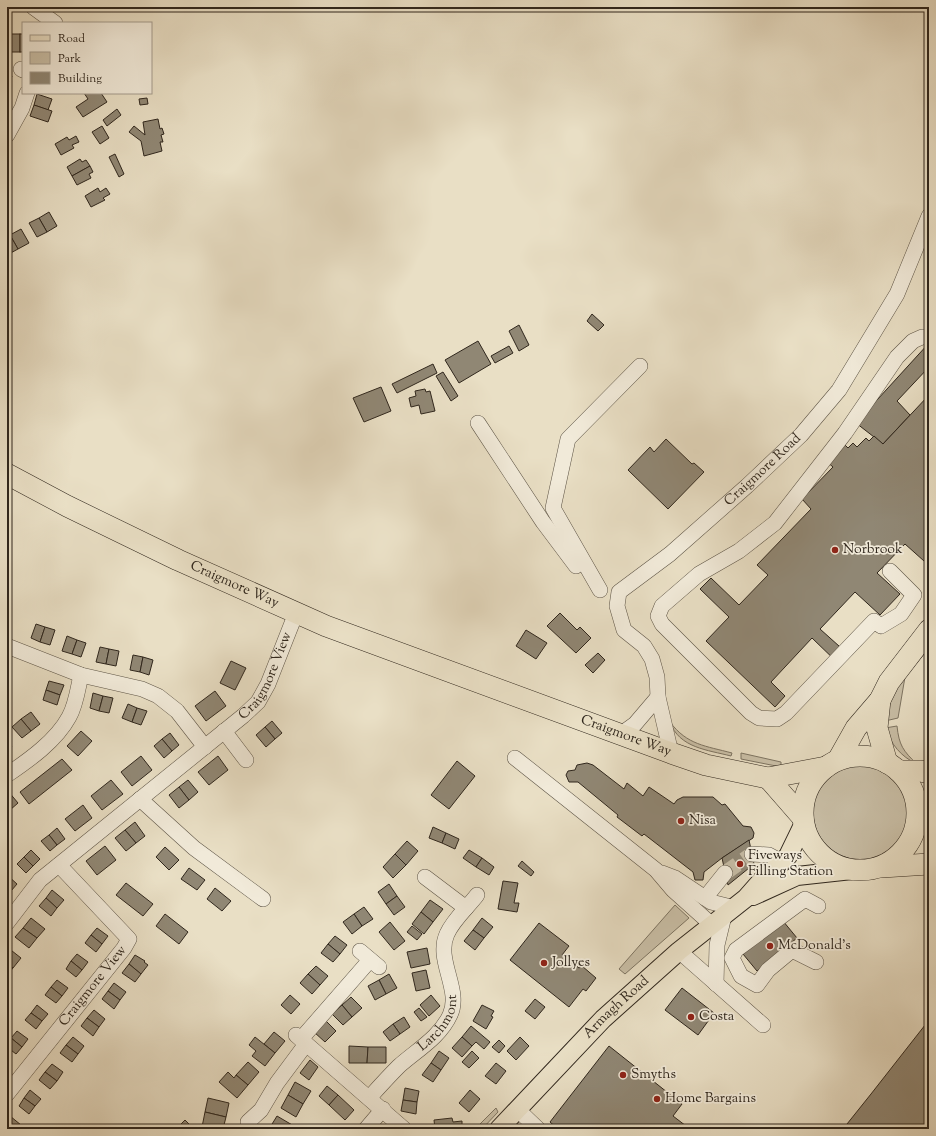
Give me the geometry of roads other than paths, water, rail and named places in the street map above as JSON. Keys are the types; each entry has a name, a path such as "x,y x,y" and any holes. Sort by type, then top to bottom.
{"highway":[{"name":"Craigmore Way","path":"7,474 67,506 178,560 326,626 671,753 706,765 768,778 832,764"},
{"path":"929,630 889,682 880,700 856,728 832,764 816,776 809,787 804,802 803,821 806,833 813,847 824,858 837,866 852,870 867,871 882,867 929,864"},
{"path":"880,700 877,728 893,767"},
{"path":"832,764 863,756 876,758 893,767 908,782 915,796 917,820 915,831 906,847 893,861 882,867"},
{"path":"893,767 929,773"},
{"path":"768,778 803,821"},
{"path":"915,796 929,780"},
{"path":"917,820 929,836"}],"main road":[{"name":"Armagh Road","path":"499,1129 603,1019 679,951 729,912 788,856 803,821"},
{"name":"Armagh Road","path":"729,912 797,876 808,873 852,870"}],"street":[{"path":"33,7 54,22"},
{"path":"7,134 22,108 27,94"},
{"name":"Craigmore Road","path":"617,606 619,592 670,554 747,486 801,435 834,395 897,294 928,223"},
{"path":"890,571 914,595 901,614 880,626 874,621 786,713 777,720 759,718 751,713 662,624 658,616 662,606 699,574 739,551 775,522 845,433 897,357 913,341 922,337 929,337"},
{"path":"543,522 553,508 568,439 640,366"},
{"path":"478,423 543,522 576,565 617,606 624,630 644,646 652,659 657,677 658,697 671,753"},
{"path":"553,508 600,590"},
{"name":"Craigmore View","path":"7,923 40,880 205,747 258,702 268,684 296,613"},
{"path":"7,646 81,676 142,689 158,696 177,711 205,747"},
{"path":"7,775 23,765 52,739 70,716 81,676"},
{"path":"621,734 635,724 658,697"},
{"name":"Craigmore View","path":"224,731 246,760"},
{"path":"515,758 656,870 673,890 729,912"},
{"path":"140,799 194,848 262,899"},
{"path":"752,854 768,855 782,862"},
{"name":"Craigmore View","path":"7,1094 124,948 129,939 59,865"},
{"path":"656,870 675,878 729,912"},
{"path":"705,898 726,873"},
{"path":"424,877 466,908"},
{"name":"Larchmont","path":"370,1097 399,1066 439,1033 451,1014 454,1002 444,945 447,934 477,896"},
{"path":"816,962 792,950 784,956 768,983 757,985 741,976 732,958 736,950 805,899 818,906"},
{"path":"716,984 717,945 729,912"},
{"path":"679,951 763,1025"},
{"path":"248,1122 261,1110 301,1039 370,959"},
{"path":"301,1039 370,1097 404,1129"},
{"path":"366,1129 383,1109"},
{"path":"517,1109 538,1129"}],"tunnel":[{"path":"725,873 752,854"}],"place":[{"name":"Norbrook","path":"835,550"},
{"name":"Nisa","path":"681,821"},
{"name":"Fiveways Filling Station","path":"740,864"},
{"name":"McDonald's","path":"770,946"},
{"name":"Jollyes","path":"544,963"},
{"name":"Costa","path":"691,1017"},
{"name":"Smyths","path":"623,1075"},
{"name":"Home Bargains","path":"657,1099"}]}
